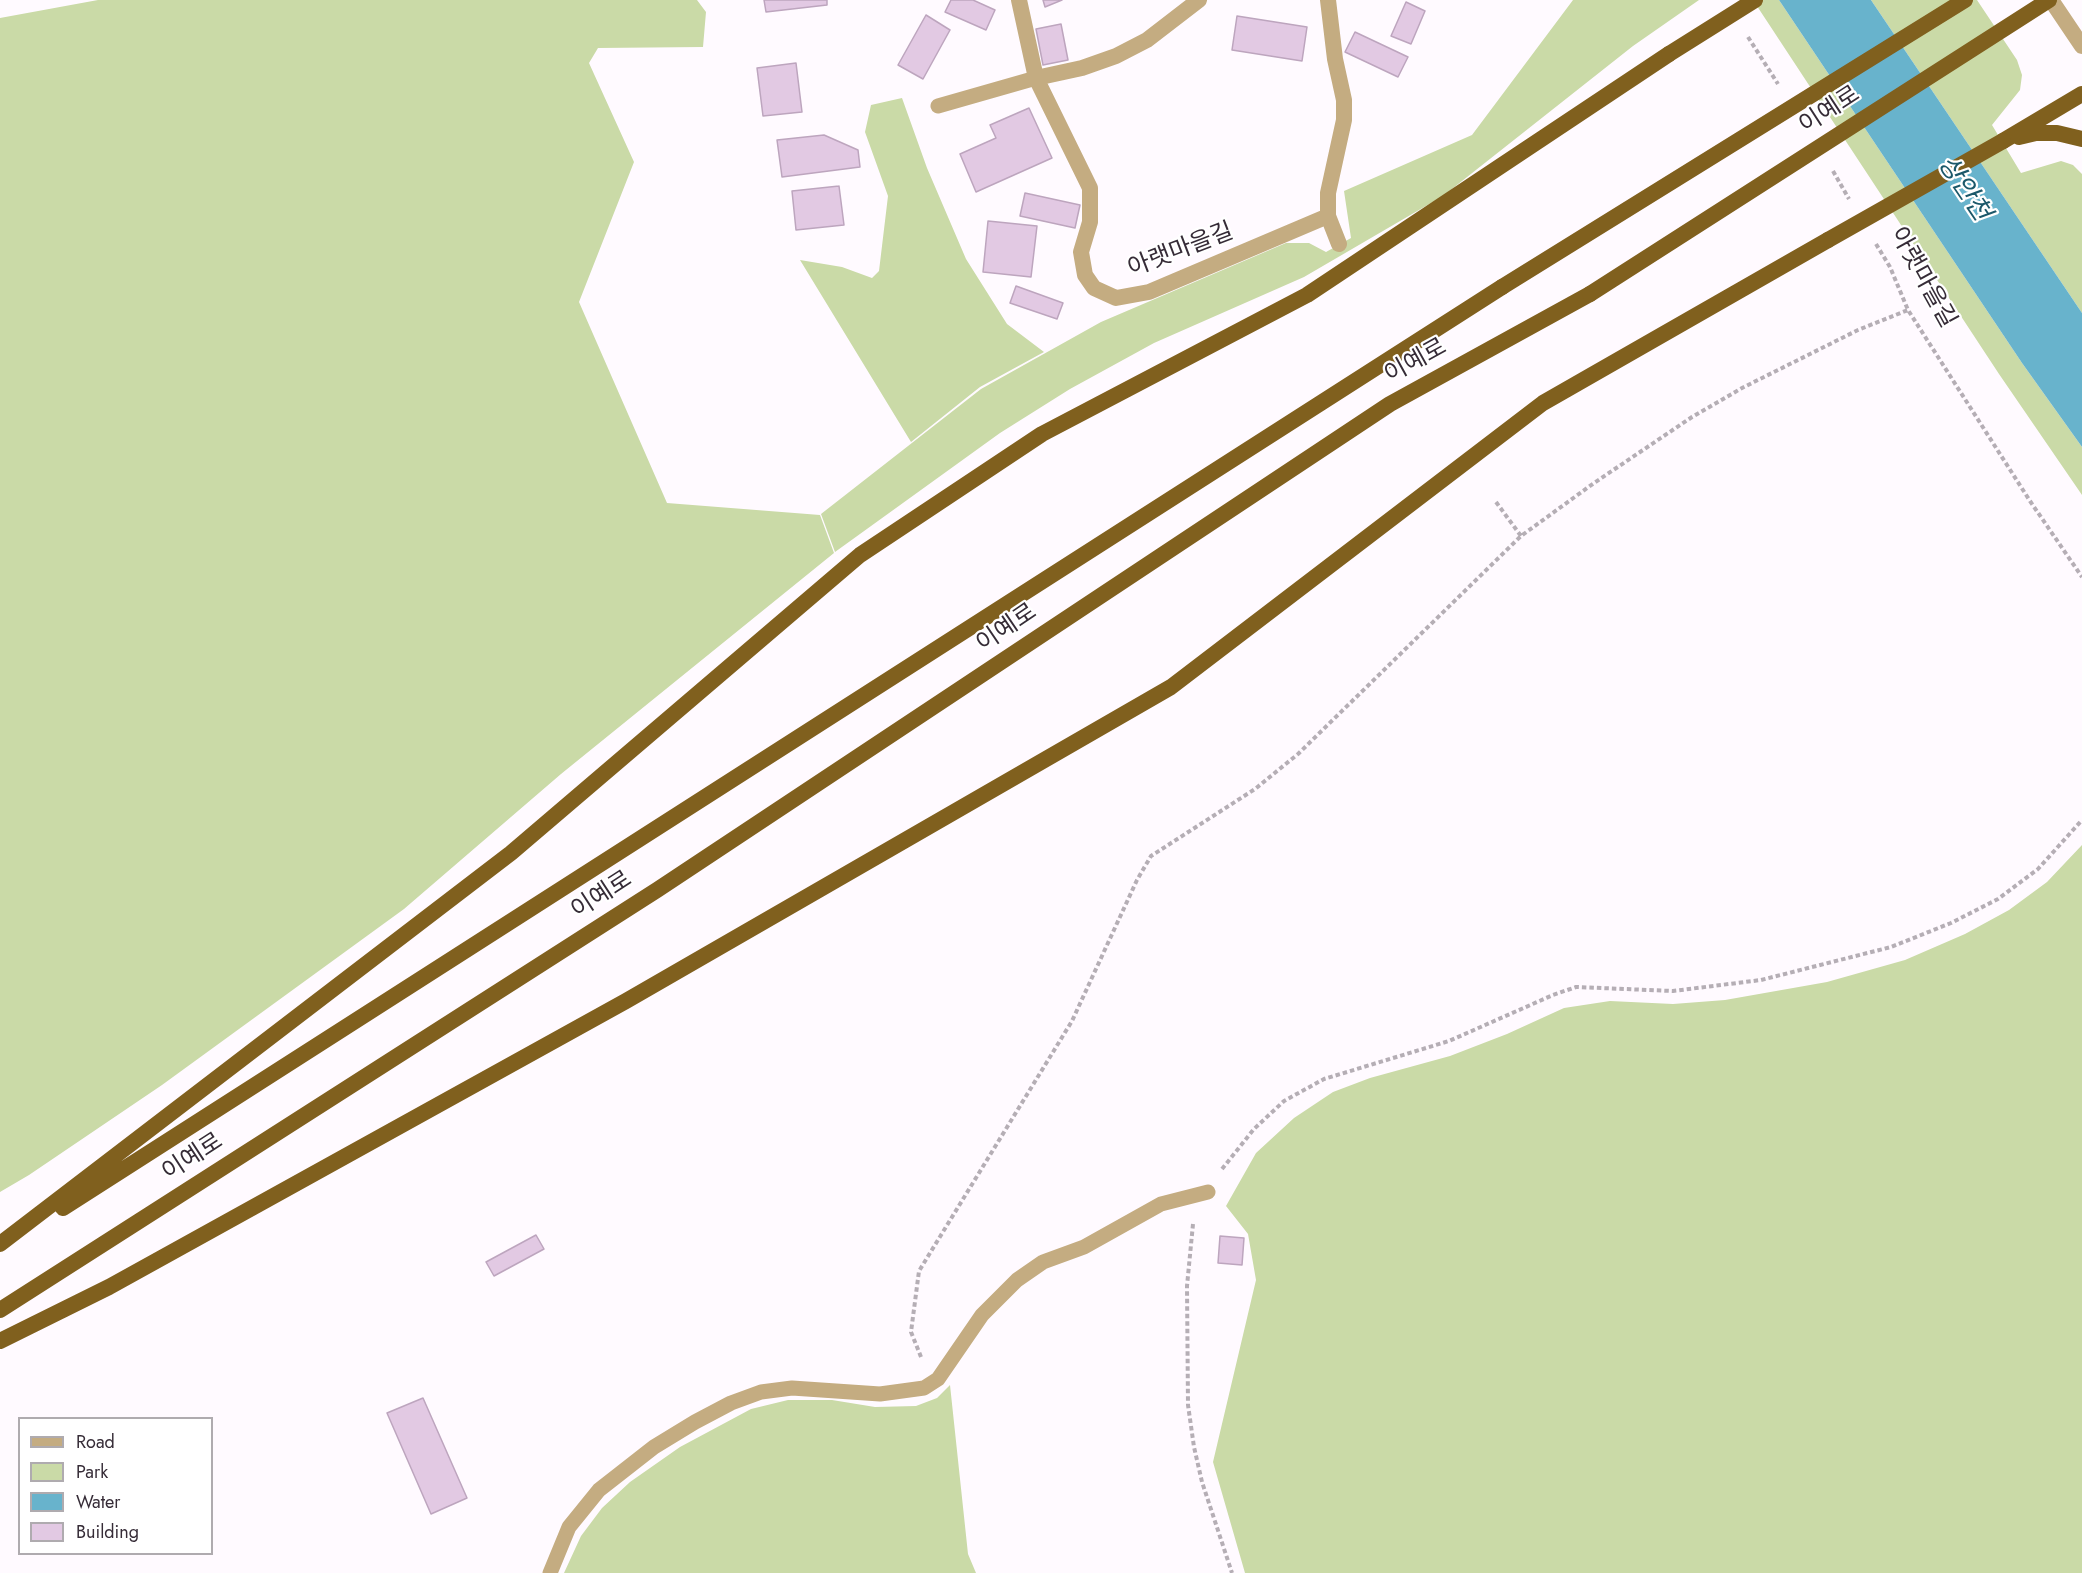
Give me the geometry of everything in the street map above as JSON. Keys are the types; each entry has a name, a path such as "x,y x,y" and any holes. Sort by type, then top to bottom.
{"highway":[{"path":"0,1246 511,853 860,555 1042,434 1307,294 1669,54 1755,0"},
{"name":"이예로","path":"0,1246 1503,286 1965,0"},
{"name":"이예로","path":"0,1310 657,890 1390,404 1590,294 2050,0"},
{"path":"0,1341 109,1287 616,1007 1172,687 1543,403 2082,94"},
{"path":"2003,141 2036,133 2057,133 2082,139"}],"street":[{"name":"아랫마을길","path":"1019,0 1036,78 1090,188 1090,222 1081,252 1085,275 1094,288 1104,294 1126,298 1149,292 1328,216"},
{"path":"1036,78 1082,68 1116,56 1147,40 1199,0"},
{"path":"1328,0 1335,59 1344,100 1344,120 1328,193 1328,216 1339,244"},
{"path":"2050,0 2082,46"}],"lane":[{"path":"938,106 1036,78"},
{"path":"550,1573 569,1527 599,1490 654,1447 731,1402 761,1392 792,1388 880,1394 924,1388 938,1379 982,1315 1017,1280 1043,1262 1084,1247 1161,1204 1208,1192"}],"path":[{"path":"1743,29 1780,88"},
{"path":"1830,166 1854,206"},
{"name":"아랫마을길","path":"1872,236 1890,267 1908,310 2030,501 2082,577"},
{"path":"938,1379 922,1358 911,1332 919,1270 1072,1021 1144,865 1158,850 1219,814 1298,754 1521,536 1692,417 1742,387 1858,330 1908,310"},
{"path":"1496,502 1521,536"},
{"path":"1232,1573 1202,1482 1188,1405 1187,1286 1191,1229 1208,1192 1226,1162 1254,1129 1284,1101 1324,1079 1449,1041 1576,987 1673,991 1712,987 1761,980 1891,946 1951,923 1998,899 2038,868 2082,820"}],"green space":[{"path":"98,0 697,0 706,12 703,47 598,48 589,63 634,162 579,302 667,503 820,515 834,553 561,774 404,909 162,1085 0,1192 0,18"},
{"path":"1573,0 1699,0 1633,46 1443,196 1304,277 1154,343 1070,389 1000,433 835,552 821,514 981,389 1101,322 1286,243 1309,243 1326,252 1351,238 1344,191 1472,135"},
{"path":"1753,0 1779,0 2022,363 2082,447 2082,495 1999,374"},
{"path":"1871,0 1977,0 2017,60 2022,75 2020,90 1992,125 2021,173 2061,161 2073,165 2082,174 2082,313"},
{"path":"902,98 927,168 966,259 1007,324 1044,352 980,387 911,442 800,260 842,267 872,278 879,271 888,196 865,132 871,105"},
{"path":"2082,845 2082,1573 1245,1573 1213,1462 1256,1280 1248,1234 1226,1206 1256,1153 1294,1118 1333,1092 1370,1078 1450,1056 1507,1034 1564,1008 1610,1001 1673,1004 1725,1000 1827,982 1905,960 1965,934 2009,910 2047,882"},
{"path":"950,1385 968,1554 976,1573 564,1573 581,1536 602,1508 630,1482 680,1447 751,1409 788,1400 832,1400 875,1407 916,1406 937,1398"}],"water":[{"name":"상안천","path":"1779,0 1871,0 2082,313 2082,447 2022,363"}],"building":[{"path":"764,0 827,0 827,5 766,12"},
{"path":"951,0 973,0 995,10 986,30 945,12"},
{"path":"1043,0 1062,0 1045,7"},
{"path":"1406,2 1425,11 1411,44 1391,36"},
{"path":"926,15 950,30 923,79 898,65"},
{"path":"1237,16 1307,27 1302,61 1232,50"},
{"path":"1061,24 1068,60 1043,65 1036,29"},
{"path":"1355,32 1408,57 1398,77 1345,52"},
{"path":"796,63 802,112 763,116 757,68"},
{"path":"1029,108 1052,158 976,192 960,154 996,138 990,125"},
{"path":"824,135 858,150 860,167 782,177 777,140"},
{"path":"839,186 844,225 796,230 792,191"},
{"path":"1025,193 1080,205 1075,228 1020,216"},
{"path":"988,221 1037,226 1031,277 983,272"},
{"path":"1016,286 1063,303 1057,319 1010,303"},
{"path":"536,1235 544,1249 494,1276 486,1262"},
{"path":"1220,1236 1244,1238 1242,1265 1218,1263"},
{"path":"423,1398 467,1498 431,1514 387,1413"}]}
